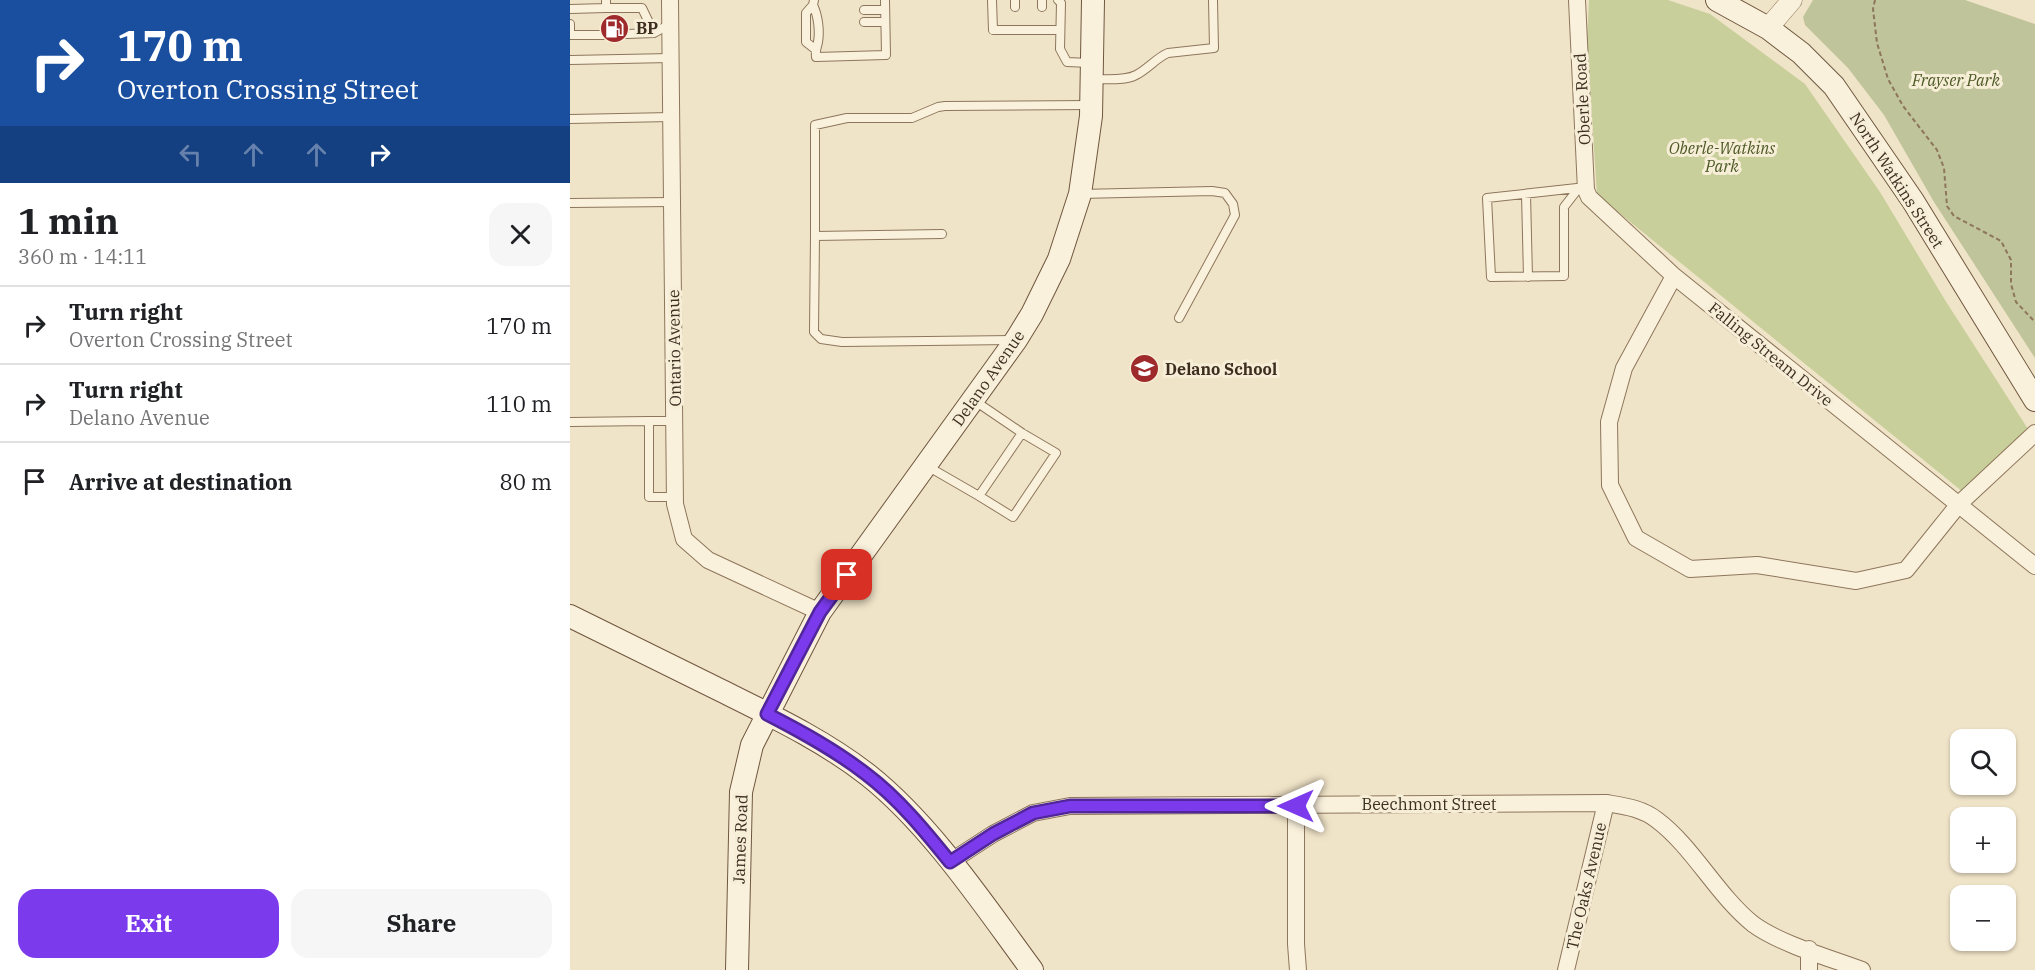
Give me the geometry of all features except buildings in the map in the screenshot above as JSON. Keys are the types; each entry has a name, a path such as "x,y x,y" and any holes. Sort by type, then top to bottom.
{"main road":[{"name":"Delano Avenue","path":"767,714 820,612 1016,340 1032,314 1059,259 1080,194 1091,105 1093,0"},
{"name":"North Watkins Street","path":"1717,0 1768,28 1801,53 1834,86 1913,201 2035,400"},
{"path":"570,616 820,742 868,775 913,818 950,862 1032,970"},
{"name":"James Road","path":"737,970 741,792 752,745 767,714"}],"street":[{"name":"Ontario Avenue","path":"670,0 675,497 684,539 708,561 820,612"},
{"name":"Oberle Road","path":"1576,0 1584,191"},
{"path":"1768,28 1792,0"},
{"name":"Falling Stream Drive","path":"1584,191 1674,276 2035,566"},
{"path":"1674,276 1624,368 1609,422 1610,485 1636,538 1690,569 1757,565 1856,581 1906,570 1959,504 2035,433"},
{"name":"Beechmont Street","path":"950,862 993,834 1033,813 1070,806 1606,803 1634,808 1657,819 1732,904 1753,924 1779,939 1862,970"},
{"name":"The Oaks Avenue","path":"1566,970 1606,803"},
{"path":"1296,806 1298,970"},
{"path":"1809,950 1809,970"}],"lane":[{"path":"815,49 806,42 806,13 818,7 822,24 815,49 816,57 886,55 885,0"},
{"path":"992,0 993,30 1015,26 1042,26 1060,30"},
{"path":"1058,0 1060,3 1060,49 1067,62 1092,71 1130,78 1138,75 1168,53 1214,48 1213,0"},
{"path":"570,9 587,11 605,8 620,11 642,8 654,33"},
{"path":"864,10 885,10"},
{"path":"864,22 885,22"},
{"path":"570,24 570,35 599,32"},
{"path":"629,32 654,33 670,24"},
{"path":"570,60 670,58"},
{"path":"1016,340 842,342 821,339 814,332 815,125 848,118 912,118 945,106 1091,105"},
{"path":"570,119 671,117"},
{"path":"1080,194 1212,191 1225,193 1233,204 1235,215 1179,318"},
{"path":"1584,191 1564,207 1564,276 1491,277 1487,198 1584,191"},
{"path":"1526,194 1528,277"},
{"path":"570,203 672,202"},
{"path":"815,236 942,234"},
{"path":"927,465 1013,517 1056,453 973,400"},
{"path":"649,421 649,497 675,497"},
{"path":"570,422 675,421"},
{"path":"979,496 1022,433"}],"path":[{"path":"1875,0 1873,9 1877,42 1888,79 1903,106 1937,150 1944,168 1947,206 1954,216 2001,241 2011,260 2011,284 2016,302 2035,322"}],"green space":[{"name":"Oberle-Watkins Park","path":"1589,0 1668,0 1710,14 1805,84 1880,192 1945,300 2028,429 1963,492 1597,195 1587,40"},
{"name":"Frayser Park","path":"1813,0 1965,0 2035,24 2035,358 1934,202 1884,115 1848,68 1805,25 1803,17"}],"place":[{"name":"BP","path":"615,28"},
{"name":"Delano School","path":"1144,369"}],"route":[{"path":"847,575 820,612 767,714 820,742 868,775 913,818 950,862 993,834 1033,813 1070,806 1296,806"}]}
